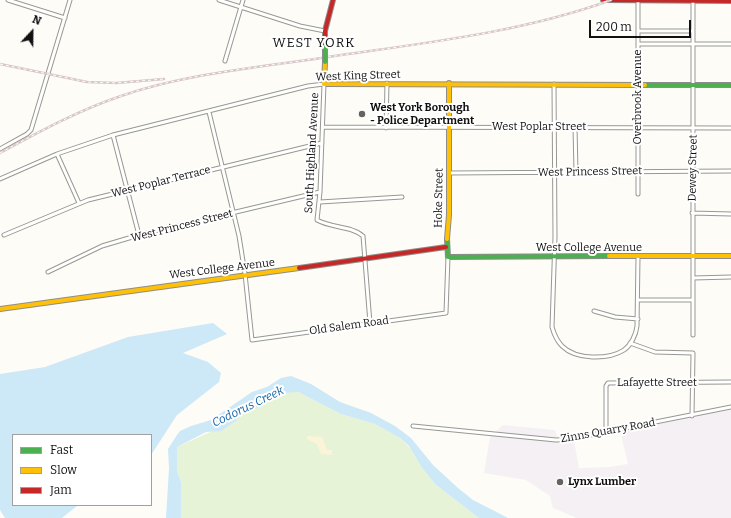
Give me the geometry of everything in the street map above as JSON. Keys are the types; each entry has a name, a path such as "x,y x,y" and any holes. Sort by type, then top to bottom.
{"street":[{"path":"8,0 65,18"},
{"path":"0,149 30,132 70,0"},
{"path":"219,0 300,26 324,31"},
{"path":"225,61 243,0"},
{"name":"South Highland Avenue","path":"333,0 324,31 325,62 323,127 320,202 317,210 317,220 338,228 357,231 363,236 363,259 370,323"},
{"path":"603,0 731,1"},
{"name":"Overbrook Avenue","path":"638,1 638,194"},
{"name":"Dewey Street","path":"693,1 693,335"},
{"path":"638,31 693,31"},
{"path":"638,44 731,44"},
{"path":"386,128 387,83"},
{"name":"West King Street","path":"0,179 56,154 113,135 308,86 324,84 387,83 731,85"},
{"name":"Hoke Street","path":"446,313 448,256 446,247 449,215 449,83"},
{"path":"554,84 554,257 552,327 555,335 563,347 578,355 606,356 625,349 636,333 638,320 638,257"},
{"path":"209,112 234,213 245,274"},
{"name":"West Poplar Street","path":"323,127 731,128"},
{"path":"575,127 576,172"},
{"path":"113,135 139,235"},
{"name":"West Poplar Terrace","path":"4,235 79,202 322,142"},
{"path":"56,154 79,202"},
{"name":"West Princess Street","path":"449,173 731,171"},
{"name":"West Princess Street","path":"48,272 102,246 139,235 320,192"},
{"path":"320,202 402,197"},
{"path":"692,214 731,214"},
{"name":"West College Avenue","path":"0,308 446,247"},
{"name":"West College Avenue","path":"448,256 731,256"},
{"name":"Old Salem Road","path":"245,274 252,340 446,313"},
{"path":"693,278 731,277"},
{"path":"638,300 693,300"},
{"path":"594,311 615,317 638,320"},
{"path":"630,343 655,352 693,352 692,416"},
{"name":"Lafayette Street","path":"606,432 606,386 608,383 731,382"},
{"name":"Zinns Quarry Road","path":"413,426 556,440 570,439 692,416 731,407"}],"shaded area":[{"path":"731,409 731,518 577,518 553,508 550,496 526,480 484,473 490,437 503,425 555,430 559,442 574,441 579,468 610,467 628,464 620,431"}],"green space":[{"path":"285,391 298,392 341,414 375,424 400,438 410,448 422,468 436,485 479,518 181,518 181,482 177,471 177,447 237,420 242,413 250,412"}],"sand":[{"path":"307,436 322,437 327,450 332,450 332,455 321,454 317,444 307,439"}],"water":[{"path":"213,323 227,334 183,353 208,362 221,373 219,382 177,415 152,453 152,434 12,434 12,506 77,506 62,518 5,518 0,510 0,374 45,367 128,337"},
{"name":"Codorus Creek","path":"291,376 311,384 340,402 371,413 395,426 411,438 433,465 458,488 473,500 508,518 479,518 436,485 422,468 409,446 400,438 375,424 341,414 298,392 280,393 250,412 242,413 237,420 221,431 206,432 177,447 177,471 181,482 181,518 166,518 169,468 168,449 180,431 211,420 252,392 267,387 281,378"}],"railway":[{"path":"328,57 435,42 507,29 542,21 611,0"},
{"path":"0,153 44,129 75,115 105,102 145,88 220,72 321,58"},
{"path":"0,64 87,82 116,83 164,79"}],"traffic: fast":[{"path":"325,47 325,62"},
{"path":"645,85 731,85"},
{"path":"447,239 448,257 609,256"}],"traffic: slow":[{"path":"325,62 324,84 645,85"},
{"path":"447,239 449,215 449,83"},
{"path":"609,256 731,256"},
{"path":"0,309 299,268"}],"traffic: jam":[{"path":"325,47 325,31 333,0"},
{"path":"603,0 731,1"},
{"path":"299,268 446,247"}],"place":[{"name":"West York Borough - Police Department","path":"362,114"},
{"name":"Lynx Lumber","path":"560,482"}],"district":[{"name":"WEST YORK","path":"314,43"}]}
